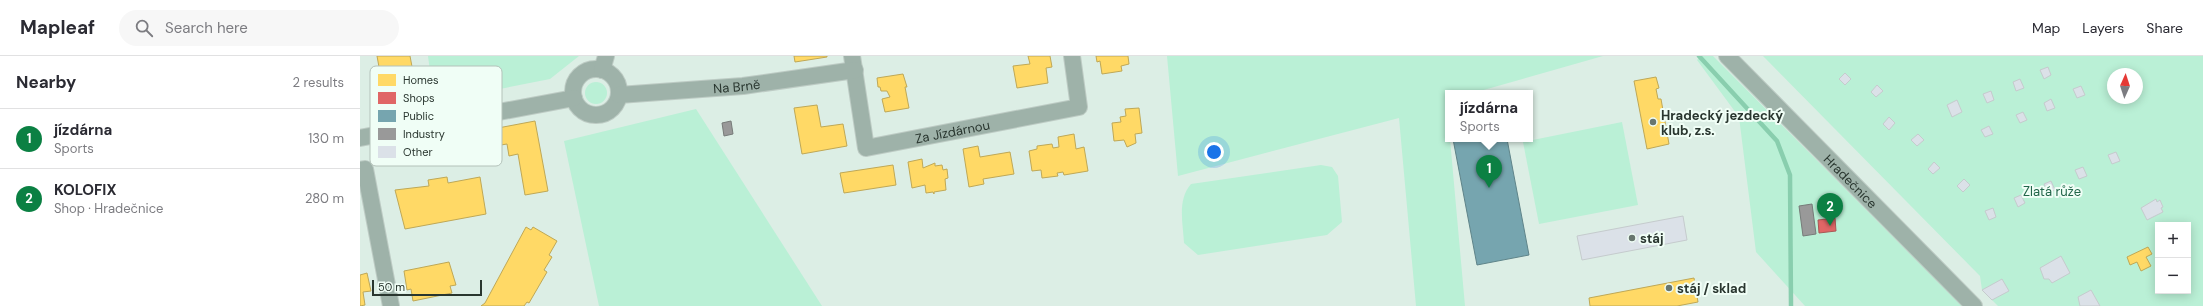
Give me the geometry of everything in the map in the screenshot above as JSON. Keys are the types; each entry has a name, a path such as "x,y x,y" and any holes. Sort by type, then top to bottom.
{"street":[{"name":"Za Jízdárnou","path":"854,63 866,148 1079,107 1072,56"},
{"name":"Hradečnice","path":"1727,56 1974,306"},
{"path":"604,63 613,77 619,95 614,107 609,111 597,115 582,111 574,98 573,90 580,76 594,70 604,63"},
{"name":"Na Brně","path":"619,95 743,86 854,63"},
{"path":"502,111 574,98"},
{"path":"360,138 370,136"},
{"path":"360,170 365,169 391,306"}],"green space":[{"path":"428,56 579,56 550,79 502,89 502,66 429,66"},
{"path":"1167,56 1603,56 1484,90 1445,90 1445,142 1450,142 1465,306 1416,306 1399,118 1178,176"},
{"path":"1701,56 1713,56 1962,306 1805,306 1756,252 1739,117 1697,60"},
{"name":"Zlatá růže","path":"1763,56 2203,56 2203,306 1998,306 1982,290 1980,276"},
{"path":"592,82 600,82 607,89 607,97 600,104 592,104 585,97 585,89"},
{"path":"696,109 822,306 599,306 564,141"},
{"path":"1622,122 1638,205 1539,224 1523,142 1533,142 1533,140"},
{"path":"1321,165 1332,167 1338,176 1342,222 1327,235 1198,255 1184,243 1182,204 1191,184"}],"building: Homes":[{"path":"377,56 410,56 412,66 379,66"},
{"path":"794,56 827,56 827,57 795,62"},
{"path":"1028,56 1050,56 1052,67 1046,68 1048,83 1017,88 1013,66 1030,64"},
{"path":"1096,56 1128,56 1129,64 1121,66 1122,71 1102,74 1100,61 1097,62"},
{"path":"903,74 907,87 905,87 909,108 885,112 882,99 890,97 887,91 881,91 880,87 878,87 877,78"},
{"name":"Hradecký jezdecký klub, z.s.","path":"1656,77 1659,88 1656,89 1658,99 1661,99 1669,144 1647,149 1634,81"},
{"path":"817,105 821,127 843,124 847,146 802,154 794,108"},
{"path":"1139,108 1142,133 1135,134 1136,143 1127,147 1124,140 1114,141 1112,123 1121,122 1120,117 1126,116 1125,109"},
{"path":"535,121 548,191 525,195 518,154 509,156 507,144 502,145 502,127"},
{"path":"1074,134 1076,149 1084,147 1088,171 1064,175 1063,172 1057,173 1058,176 1042,178 1041,170 1032,171 1029,151 1037,149 1037,146 1052,144 1053,148 1059,147 1058,137"},
{"path":"978,146 980,157 1010,152 1014,174 983,179 984,184 969,187 963,149"},
{"path":"922,159 923,168 935,163 935,166 942,165 943,170 947,169 948,178 945,179 946,190 934,192 934,194 933,192 926,193 925,185 912,188 908,162"},
{"path":"893,165 896,185 844,193 840,173"},
{"path":"447,177 448,183 480,177 486,214 405,229 395,190 429,186 428,180"},
{"path":"526,227 531,230 533,227 557,241 549,255 552,257 544,270 547,272 529,303 527,302 524,306 481,306 485,303"},
{"path":"2148,247 2152,254 2146,257 2151,266 2141,271 2137,262 2130,265 2127,257"},
{"path":"449,262 456,285 450,286 452,293 413,301 411,289 407,290 404,271"},
{"path":"367,273 371,291 363,292 365,305 360,306 360,275"},
{"name":"stáj / sklad","path":"1694,278 1698,302 1677,306 1590,306 1589,298"}],"building: Shops":[{"path":"1835,218 1836,231 1819,233 1818,220"}],"building: Public":[{"path":"1454,142 1508,142 1529,255 1477,265"}],"building: Industry":[{"path":"731,121 733,134 724,136 722,123"},
{"path":"1812,204 1816,234 1803,236 1799,206"}],"building: Other":[{"path":"2048,67 2051,75 2044,79 2040,70"},
{"path":"1845,73 1851,79 1845,85 1839,79"},
{"path":"2020,79 2024,88 2016,91 2013,82"},
{"path":"1877,85 1883,91 1876,97 1871,92"},
{"path":"2081,86 2085,95 2077,98 2073,89"},
{"path":"1991,91 1994,100 1987,103 1983,94"},
{"path":"2051,99 2055,108 2047,111 2044,103"},
{"path":"1957,100 1962,112 1952,117 1947,105"},
{"path":"2023,112 2027,120 2020,123 2016,115"},
{"path":"1889,117 1895,123 1889,130 1883,124"},
{"path":"1989,126 1993,134 1985,137 1981,130"},
{"path":"1918,134 1924,140 1917,146 1911,140"},
{"path":"2116,152 2120,161 2112,164 2108,155"},
{"path":"1934,162 1940,168 1933,174 1928,169"},
{"path":"2083,167 2087,176 2079,179 2075,170"},
{"path":"1964,179 1970,185 1963,192 1957,186"},
{"path":"2051,181 2055,190 2048,193 2044,184"},
{"path":"2021,195 2025,203 2018,207 2014,198"},
{"path":"2156,199 2157,202 2160,200 2163,207 2161,208 2163,212 2147,220 2141,208"},
{"path":"1993,208 1996,217 1989,220 1985,211"},
{"name":"stáj","path":"1683,216 1687,240 1582,260 1577,236"},
{"path":"2061,256 2070,273 2052,283 2049,279 2044,279 2040,268"},
{"path":"2002,279 2009,291 1992,300 1982,290"},
{"path":"2091,290 2100,306 2080,306 2078,297"}],"waterway":[{"path":"1699,56 1777,141 1790,175 1791,306"}],"place":[{"name":"Hradecký jezdecký klub, z.s.","path":"1653,122"},
{"name":"jízdárna","path":"1489,188"},
{"name":"KOLOFIX","path":"1830,226"},
{"name":"stáj","path":"1632,238"},
{"name":"stáj / sklad","path":"1669,288"}]}
